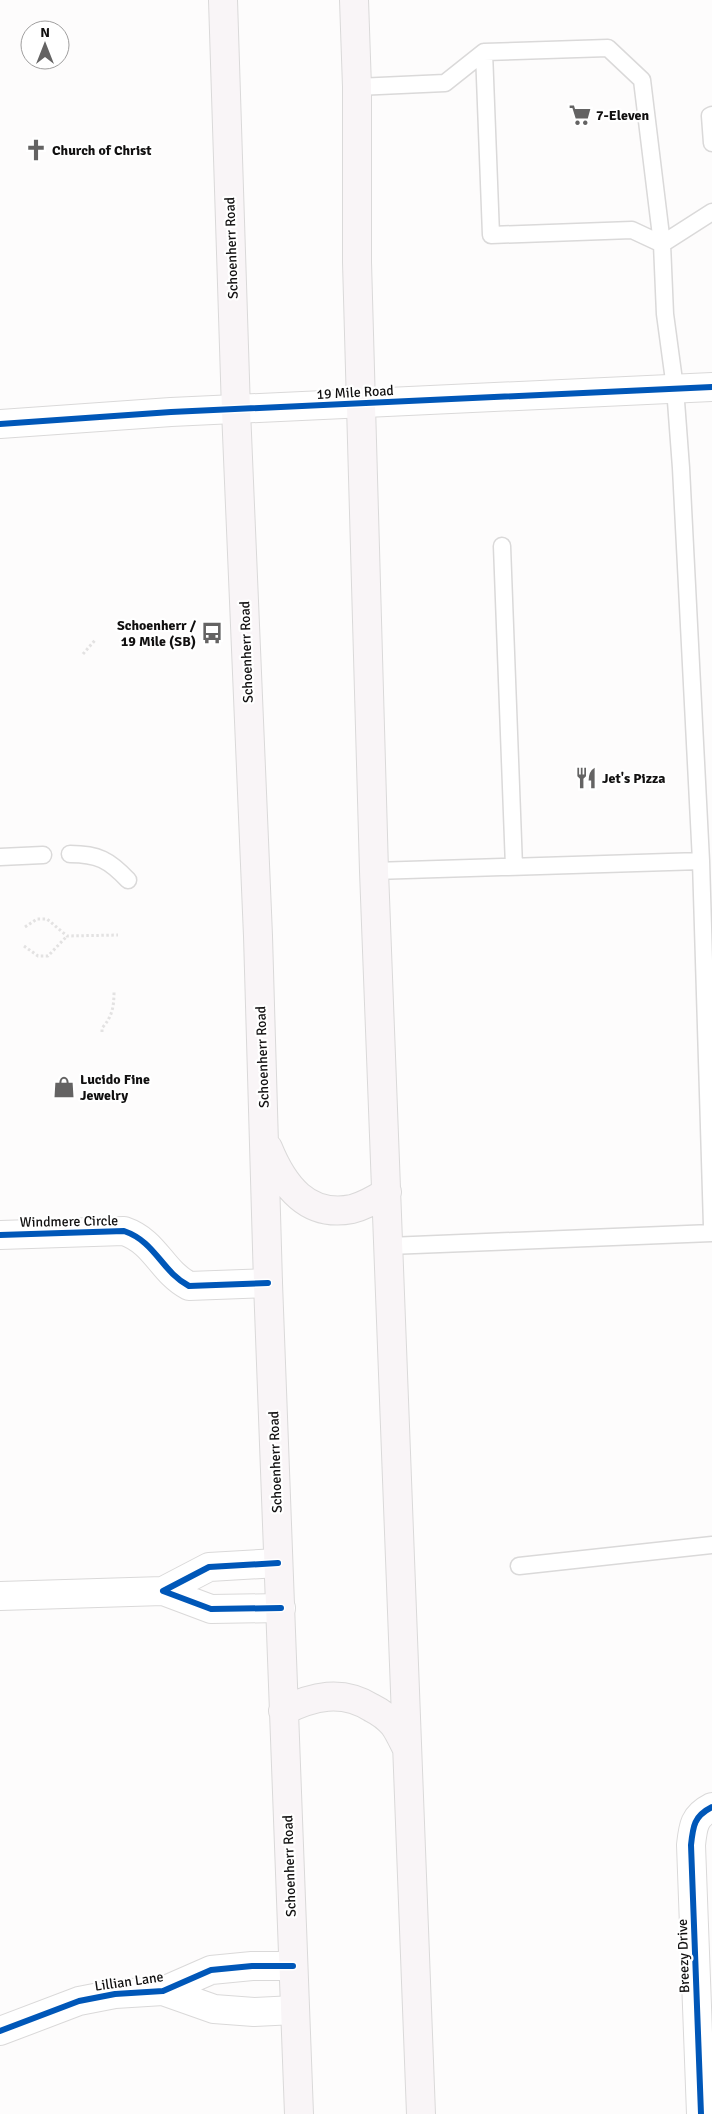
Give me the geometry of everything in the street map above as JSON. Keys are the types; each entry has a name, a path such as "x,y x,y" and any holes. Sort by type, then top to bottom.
{"main road":[{"name":"Schoenherr Road","path":"223,0 236,410 265,1141 268,1283 299,2114"},
{"path":"354,0 357,88 357,262 374,871 421,2114"},
{"path":"265,1141 276,1168 288,1186 313,1206 331,1211 352,1209 368,1203 387,1192"},
{"path":"283,1711 318,1697 351,1698 364,1703 380,1713 394,1725 408,1750"}],"street":[{"name":"19 Mile Road","path":"0,424 712,386"},
{"name":"Windmere Circle","path":"0,1235 124,1231 138,1236 151,1248 177,1280 189,1286 268,1283"},
{"path":"163,1590 209,1567 278,1563"},
{"path":"0,1596 163,1590 211,1609 281,1608"},
{"name":"Breezy Drive","path":"701,2114 692,1831 698,1816 712,1807"},
{"name":"Lillian Lane","path":"0,2031 79,2001 115,1994 163,1991 211,1970 252,1966 293,1966"},
{"name":"Lillian Lane","path":"163,1991 214,2010 254,2012 295,2010"}],"lane":[{"path":"357,88 445,83 484,52 608,48 642,80 662,244 665,314 675,388 681,468 701,861 712,1226"},
{"path":"484,52 492,234 632,230 662,244"},
{"path":"712,115 710,116 712,143"},
{"path":"662,244 712,212"},
{"path":"502,546 514,867"},
{"path":"70,854 97,857 113,864 128,880"},
{"path":"0,856 43,855"},
{"path":"374,871 701,861"},
{"path":"389,1246 712,1234"},
{"path":"519,1566 712,1545"}],"path":[{"path":"83,654 96,639"},
{"path":"25,927 37,918 47,918 67,936 118,935"},
{"path":"24,946 38,956 48,956 67,936"},
{"path":"102,1032 102,1028 110,1019 114,1005 114,992"}],"cycle path":[{"path":"0,424 171,412 712,387"},
{"path":"0,1235 124,1231 144,1242 179,1280 189,1286 268,1283"},
{"path":"278,1563 209,1567 163,1591 211,1609 281,1608"},
{"path":"701,2114 691,1845 698,1818 712,1807"},
{"path":"0,2031 79,2001 115,1994 163,1991 211,1970 252,1966 293,1966"}],"place":[{"name":"7-Eleven","path":"580,115"},
{"name":"Church of Christ","path":"36,150"},
{"name":"Schoenherr / 19 Mile (SB)","path":"212,633"},
{"name":"Jet's Pizza","path":"586,778"},
{"name":"Lucido Fine Jewelry","path":"64,1087"}]}
